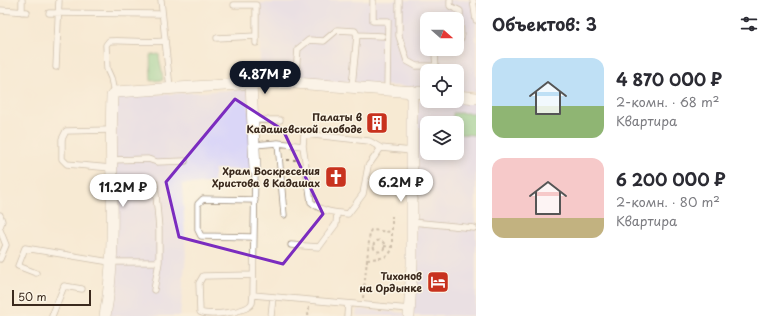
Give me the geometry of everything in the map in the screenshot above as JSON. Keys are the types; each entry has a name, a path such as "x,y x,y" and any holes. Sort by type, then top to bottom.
{"street":[{"path":"254,80 253,120 255,170"},
{"path":"105,316 110,262 111,130 114,92 254,80 420,92"},
{"path":"409,313 412,222 412,91"},
{"path":"464,97 476,98"}],"lane":[{"path":"0,10 24,12 22,0"},
{"path":"56,67 59,0"},
{"path":"161,0 161,14 170,88"},
{"path":"373,0 373,21 388,21 387,89"},
{"path":"399,0 399,36 407,61 420,67"},
{"path":"450,0 450,6 460,12"},
{"path":"474,0 476,20"},
{"path":"234,5 256,5 256,43"},
{"path":"49,13 161,14"},
{"path":"295,83 298,49 309,40 324,41 338,30 355,31 357,35 352,86"},
{"path":"357,35 382,36"},
{"path":"217,38 256,36"},
{"path":"114,92 111,78 107,69 106,45 109,41 134,40 140,43 165,42"},
{"path":"253,120 280,120"},
{"path":"111,130 66,131 62,139 62,159 67,164 111,164 148,159 157,162 185,161"},
{"path":"380,148 368,166 363,194 348,214 326,212 317,208 311,202 303,146 304,134 369,141 380,148 412,151"},
{"path":"254,144 278,143 303,146"},
{"path":"278,143 284,215"},
{"path":"254,275 205,275 201,278 199,283 200,312 203,314 220,315 249,308 252,303 254,275 255,170"},
{"path":"154,290 159,262 159,229 155,183"},
{"path":"254,237 201,236 198,230 198,204 203,199 255,200"},
{"path":"291,245 319,247 336,224 337,213"},
{"path":"0,215 2,221 0,227"},
{"path":"412,222 474,228"},
{"path":"0,230 6,245 0,259"},
{"path":"36,273 18,266 25,248 110,262 159,262"},
{"path":"52,316 64,286 82,289"},
{"path":"253,295 362,305 409,313"},
{"path":"271,316 273,297"},
{"path":"347,316 348,304"}],"path":[{"path":"278,152 284,158 291,161 300,158 304,154"},
{"path":"367,259 385,257 390,253 392,247 392,216"},
{"path":"362,305 370,231 392,232"},
{"path":"368,245 373,245 378,240 382,241 384,246"},
{"path":"373,245 375,250 379,251 384,246"},
{"path":"384,246 392,247"}],"highlighted area":[{"path":"235,99 283,130 323,214 283,264 179,237 166,182"}],"shaded area":[{"path":"305,0 476,0 476,92 464,91 464,64 420,64 420,88 301,80 260,80 260,3 304,3"},
{"path":"248,89 252,170 214,169 214,183 182,184 186,255 180,316 109,316 117,97"},
{"path":"420,100 420,108 464,108 464,102 476,102 476,316 413,316 417,103"},
{"path":"357,309 406,313 406,316 356,316"}],"green space":[{"path":"159,54 163,80 151,81 150,55"},
{"path":"453,113 476,113 476,135 464,134 464,116 453,116"}],"place":[{"name":"Палаты в Кадашевской слободе","path":"377,123"},
{"name":"Храм Воскресения Христова в Кадашах","path":"336,177"},
{"name":"Тихонов на Ордынке","path":"438,282"}]}
